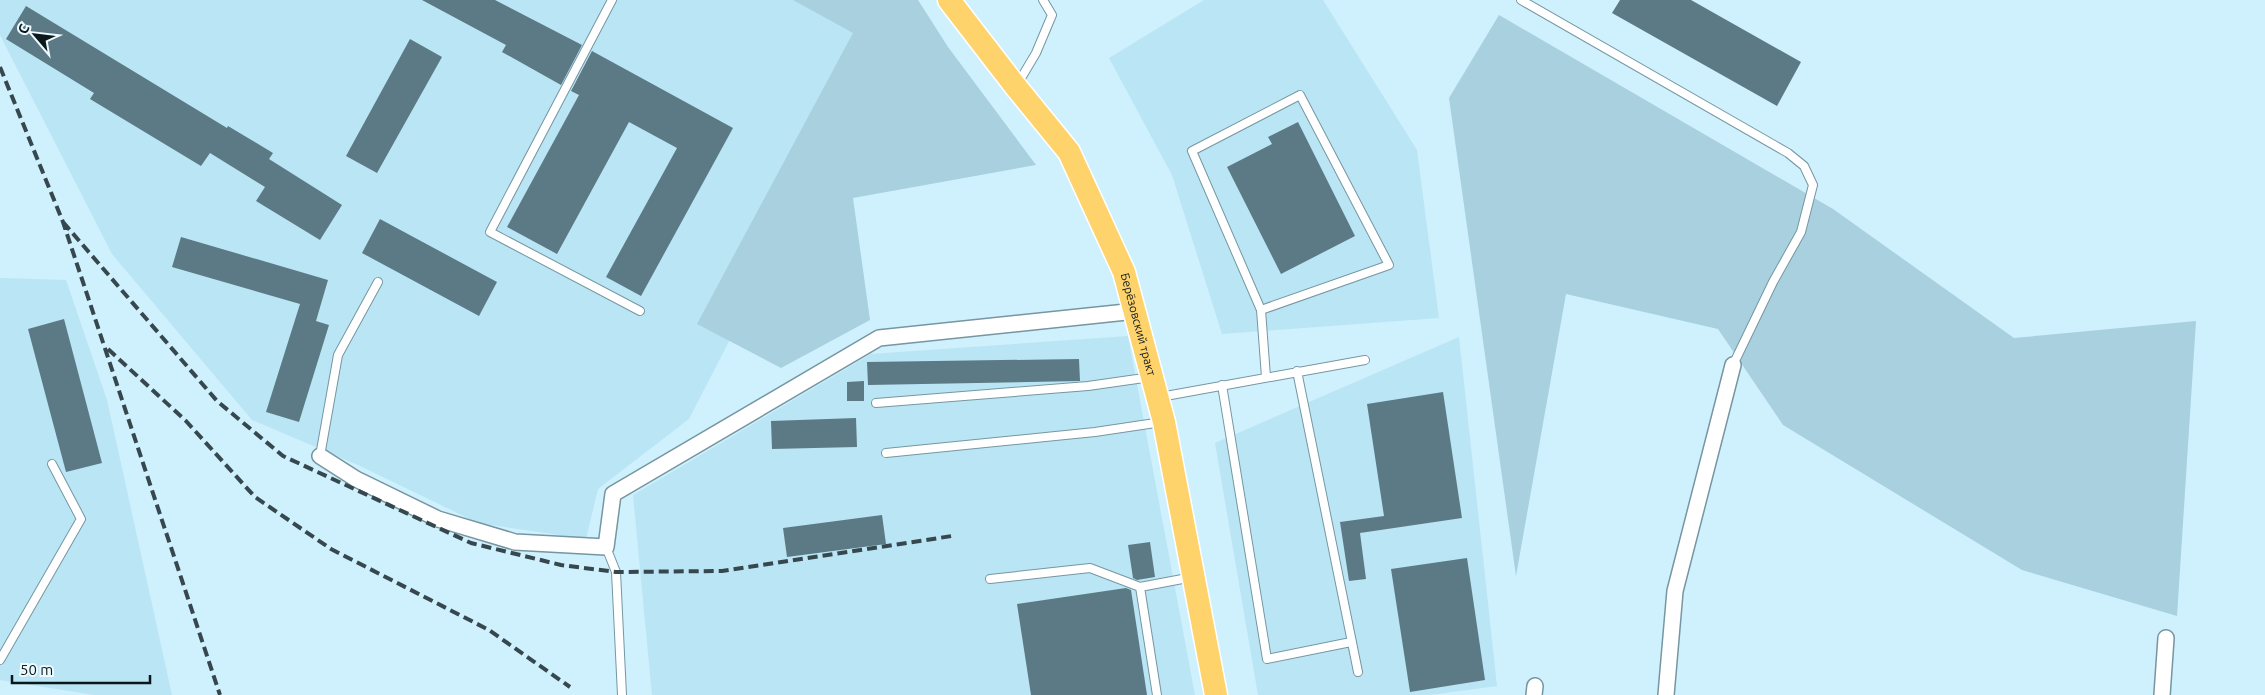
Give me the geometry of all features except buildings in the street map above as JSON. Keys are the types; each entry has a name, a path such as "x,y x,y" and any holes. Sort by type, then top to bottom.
{"main road":[{"name":"Берёзовский тракт","path":"949,0 1069,152 1124,272 1164,422 1216,695"}],"street":[{"path":"320,456 356,479 438,519 515,542 606,547 613,494 879,338 1136,312"},
{"path":"1666,695 1675,591 1733,365"},
{"path":"2162,695 2166,638"}],"lane":[{"path":"612,0 490,232 640,311"},
{"path":"1016,87 1036,53 1052,15 1044,0"},
{"path":"1521,0 1788,153 1804,166 1813,185 1801,232 1773,282 1733,365"},
{"path":"1261,310 1389,264 1300,96 1192,151 1261,310 1266,377"},
{"path":"320,456 338,355 378,282"},
{"path":"876,403 1088,386 1222,385 1365,360"},
{"path":"1297,371 1358,672"},
{"path":"1222,385 1267,659 1351,642"},
{"path":"886,453 1095,432 1164,422"},
{"path":"0,660 81,519 52,464"},
{"path":"606,547 616,572 622,695"},
{"path":"990,579 1090,568 1140,587 1194,577"},
{"path":"1140,587 1157,695"}],"shaded area":[{"path":"0,0 844,0 892,25 689,419 598,489 586,539 478,523 358,465 252,420 112,254 0,35"},
{"path":"793,0 918,0 948,47 1036,165 853,198 870,320 781,368 697,324 853,33"},
{"path":"1204,0 1323,0 1417,150 1439,318 1222,334 1172,175 1109,58"},
{"path":"1499,15 1833,209 2014,338 2196,321 2177,616 2022,570 1783,425 1718,329 1566,294 1516,576 1449,98"},
{"path":"0,278 66,280 107,400 172,695 94,695 0,680"},
{"path":"1128,336 1195,695 652,695 633,495 871,354"},
{"path":"1459,337 1497,686 1430,695 1258,695 1215,443"}],"railway":[{"path":"0,67 63,222 220,695"},
{"path":"63,222 217,401 283,456 471,543 561,565 616,572 722,571 952,536"},
{"path":"108,349 186,421 255,497 331,549 489,630 570,687"}]}
